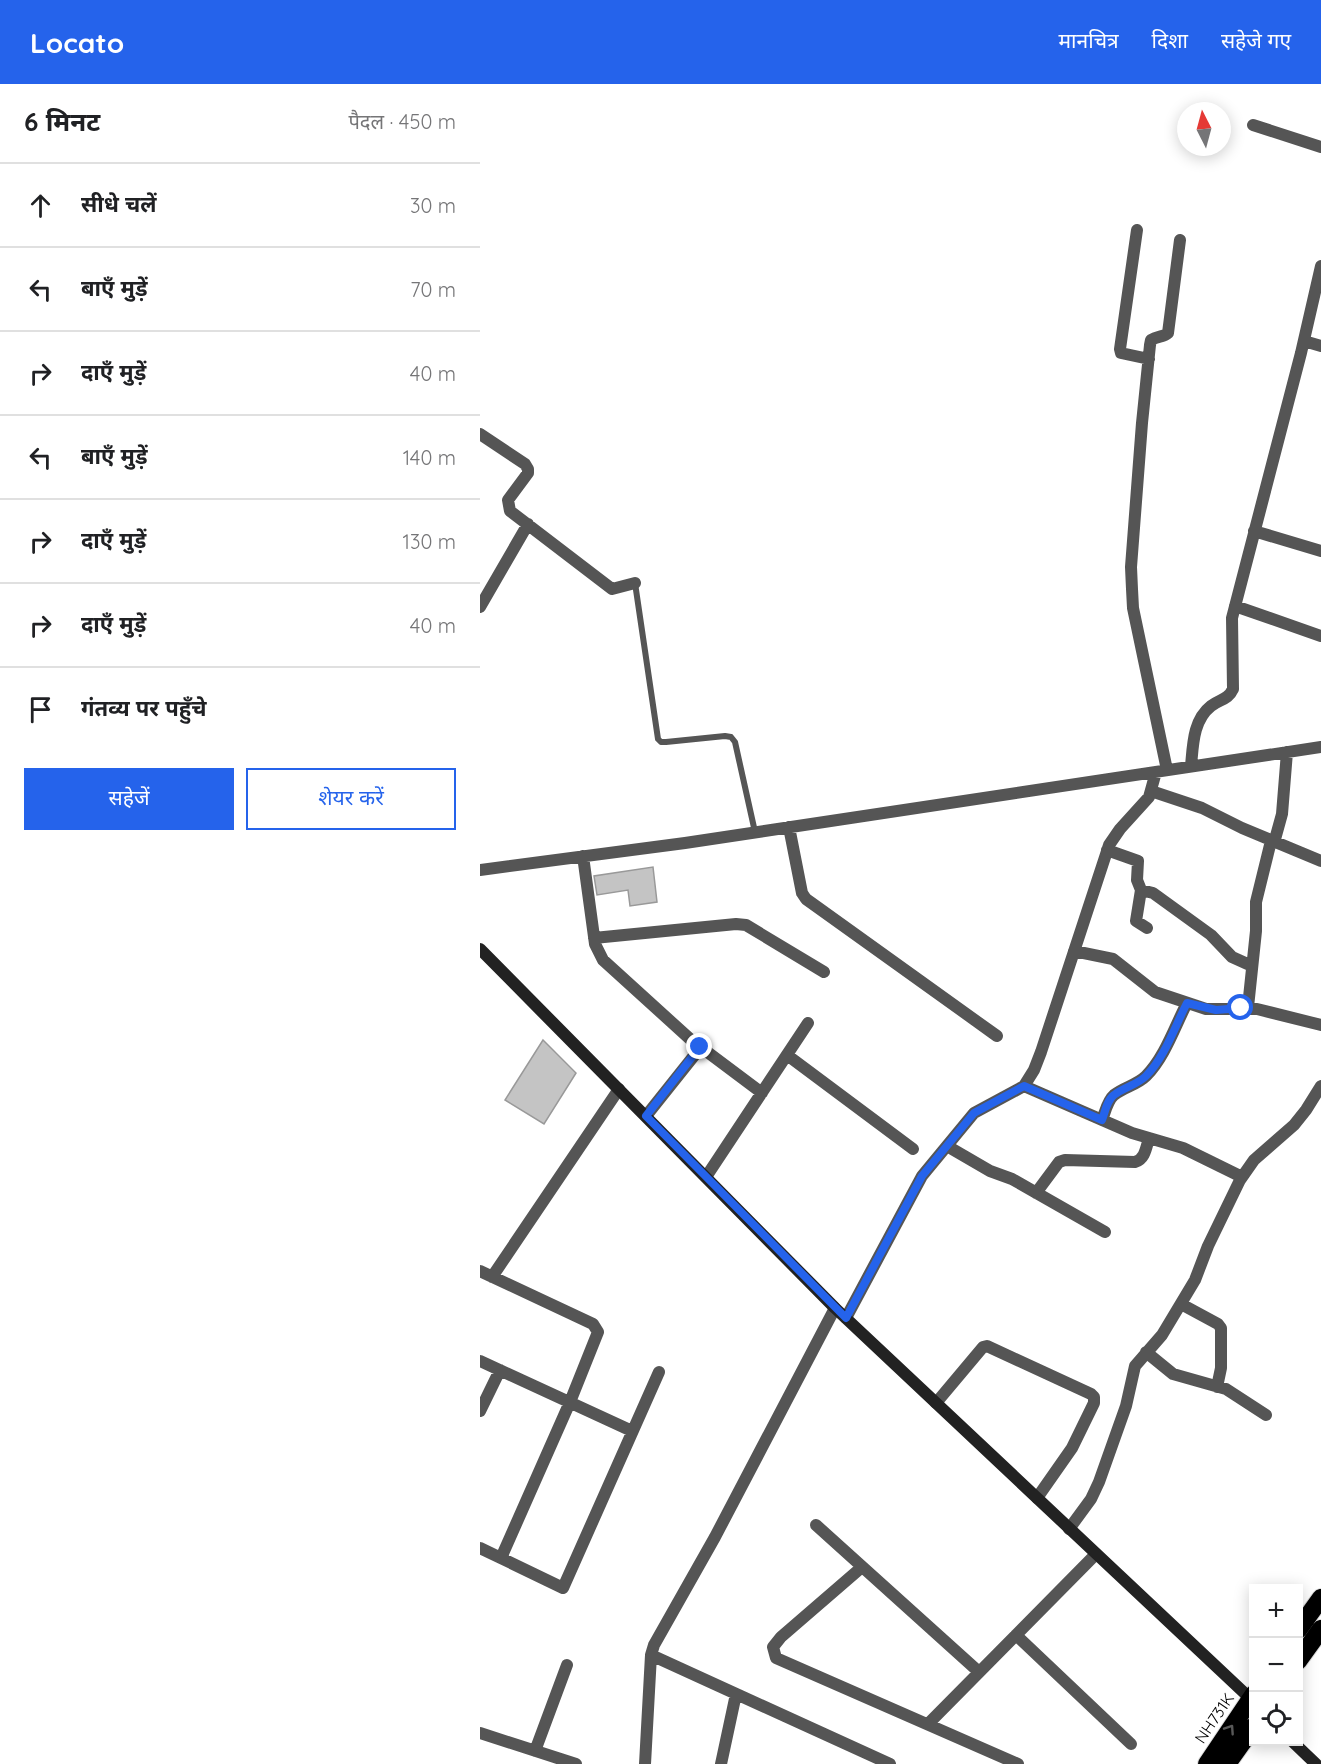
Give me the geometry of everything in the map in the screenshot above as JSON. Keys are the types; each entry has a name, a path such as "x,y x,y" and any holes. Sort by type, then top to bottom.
{"highway":[{"path":"1303,1624 1321,1598"},
{"path":"1303,1655 1321,1629"},
{"name":"NH731K","path":"1207,1764 1249,1702"},
{"path":"1227,1764 1249,1733"}],"main road":[{"path":"480,949 835,1308 1249,1695"},
{"path":"1296,1746 1309,1762"}],"street":[{"path":"1253,125 1321,147"},
{"path":"1137,231 1119,348 1127,355 1149,359"},
{"path":"846,1318 915,1188 974,1113 1024,1086 1034,1070 1107,850 1113,837 1149,797 1161,771 1133,608 1132,589 1137,490 1151,340 1166,336 1168,333 1180,240"},
{"path":"1191,766 1193,738 1203,714 1212,705 1227,699 1233,689 1232,618 1304,341 1321,266"},
{"path":"1304,341 1321,346"},
{"path":"480,434 525,464 528,469 528,473 508,500 510,511 612,589 635,583"},
{"path":"480,608 528,524"},
{"path":"1254,531 1321,551"},
{"path":"1235,606 1321,636"},
{"path":"480,870 755,832 1321,747"},
{"path":"1248,1007 1256,930 1256,902 1282,814 1287,752"},
{"path":"1151,791 1202,808 1273,842 1321,861"},
{"path":"789,827 802,892 807,899 997,1036"},
{"path":"1107,850 1138,861 1137,880 1141,890 1136,921 1147,928"},
{"path":"583,856 594,938 597,952 603,960 700,1047 762,1093"},
{"path":"1141,890 1153,893 1211,935 1232,957 1252,966"},
{"path":"594,938 736,924 746,925 824,972"},
{"path":"1074,951 1113,960 1155,992 1187,1003 1216,1010 1248,1007 1321,1025"},
{"path":"1102,1120 1114,1095 1147,1075 1161,1055 1187,1003"},
{"path":"706,1177 808,1023"},
{"path":"646,1116 700,1047"},
{"path":"787,1055 913,1149"},
{"path":"1024,1086 1132,1134 1172,1143 1242,1177"},
{"path":"1069,1529 1099,1482 1126,1406 1135,1366 1162,1335 1195,1280 1208,1246 1242,1177 1254,1160 1294,1125 1321,1086"},
{"path":"492,1277 619,1089"},
{"path":"1036,1193 1059,1162 1072,1159 1135,1162 1144,1156 1149,1138"},
{"path":"947,1146 983,1167 1007,1176 1105,1232"},
{"path":"480,1271 593,1324 597,1328 595,1341 570,1402 501,1558"},
{"path":"1181,1304 1218,1324 1221,1328 1221,1368 1217,1387"},
{"path":"645,1764 651,1655 660,1633 715,1537 835,1308"},
{"path":"936,1403 983,1347 987,1346 1091,1394 1094,1397 1094,1403 1072,1448 1036,1498"},
{"path":"1146,1352 1173,1374 1235,1394 1266,1415"},
{"path":"480,1361 632,1431"},
{"path":"480,1410 500,1370"},
{"path":"480,1548 563,1588 659,1372"},
{"path":"816,1525 980,1672"},
{"path":"928,1724 1096,1554"},
{"path":"862,1567 781,1637 773,1647 776,1658 1018,1764"},
{"path":"1016,1635 1131,1744"},
{"path":"651,1655 890,1764"},
{"path":"535,1751 567,1665"},
{"path":"721,1764 736,1694"},
{"path":"480,1733 576,1764"}],"lane":[{"path":"635,583 658,739 666,742 731,737 735,742 755,832"}],"building":[{"path":"653,867 657,902 630,906 628,890 597,895 594,876"},
{"path":"543,1040 576,1073 544,1124 505,1100"}],"route":[{"path":"700,1047 646,1116 846,1318 922,1176 974,1113 1024,1086 1102,1120 1114,1095 1147,1075 1161,1055 1187,1003 1216,1010 1241,1008"}]}
